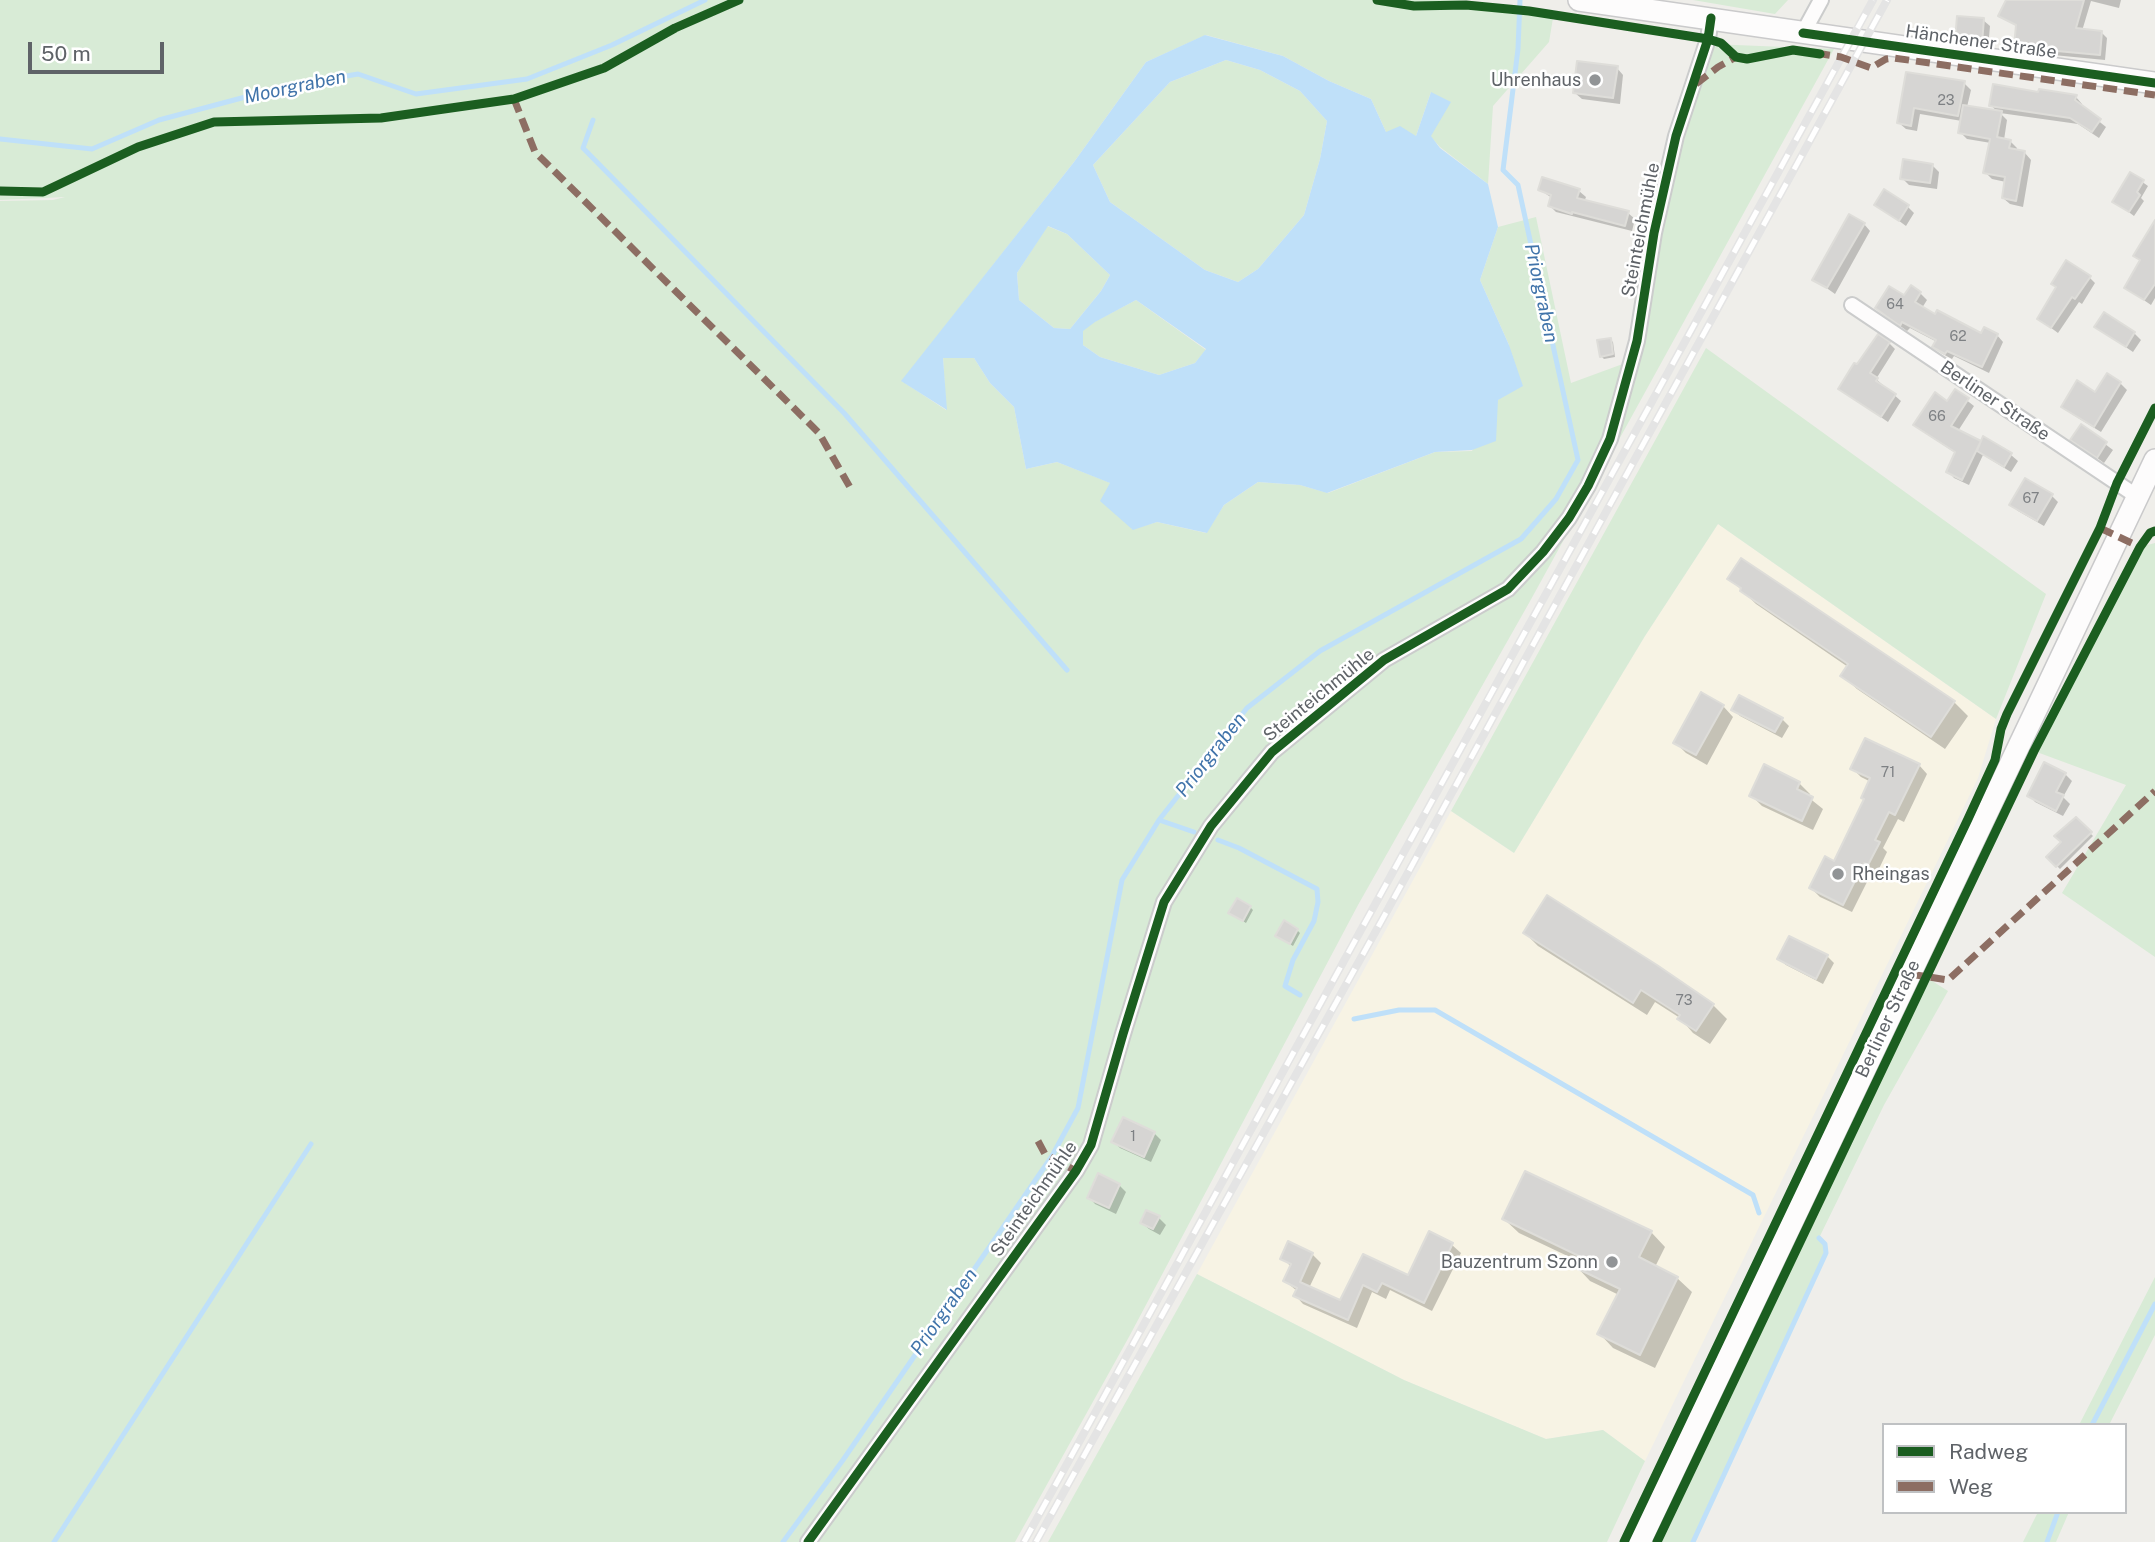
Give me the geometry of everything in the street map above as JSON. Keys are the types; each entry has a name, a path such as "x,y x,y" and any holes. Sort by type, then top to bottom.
{"main road":[{"name":"Hänchener Straße","path":"1579,0 2155,83"},
{"name":"Berliner Straße","path":"1640,1542 2036,707 2146,490 2155,460"}],"street":[{"path":"1802,33 1821,0"},
{"name":"Steinteichmühle","path":"808,1542 1068,1182 1091,1145 1164,902 1211,825 1272,752 1384,660 1508,589 1543,552 1569,518 1588,486 1610,439 1637,341 1654,233 1676,136 1708,39 1711,18"},
{"name":"Berliner Straße","path":"1852,305 2146,490"}],"shaded area":[{"path":"1718,524 1996,719 1978,778 1645,1461 1603,1430 1546,1439 1404,1380 1197,1274 1451,811 1514,853 1645,636"}],"green space":[{"path":"0,0 1459,0 1553,18 1549,42 1493,106 1488,184 1430,136 1431,92 1416,136 1386,132 1371,99 1329,81 1283,56 1206,35 1146,62 1074,162 902,381 946,410 943,357 974,358 990,383 1014,407 1026,469 1057,462 1111,483 1132,529 1157,522 1206,533 1224,505 1258,482 1300,485 1328,493 1435,452 1472,451 1498,400 1509,345 1480,280 1498,227 1536,217 1571,383 1639,358 1658,235 1679,139 1711,44 1834,49 1529,603 1358,905 1130,1335 1015,1542 0,1542 0,201 53,200 65,197 0,200"},
{"path":"1693,0 1788,0 1775,14"},
{"path":"1226,60 1260,70 1300,91 1327,121 1320,159 1304,215 1258,269 1238,282 1205,270 1110,202 1093,165 1170,82"},
{"path":"1047,226 1067,234 1110,275 1101,291 1070,329 1054,328 1019,300 1017,273"},
{"path":"1136,300 1206,350 1195,363 1159,375 1100,357 1083,345 1082,331"},
{"path":"1706,348 2046,594 1996,719 1718,524 1645,636 1514,853 1451,811"},
{"path":"2155,543 2155,957 2062,893 2126,785 2034,751 2140,547"},
{"path":"1929,979 1948,991 1884,1105 1819,1238 1825,1244 1826,1253 1693,1542 1662,1542"},
{"path":"1197,1274 1404,1380 1546,1439 1603,1430 1645,1461 1607,1542 1048,1542"},
{"path":"2155,1277 2155,1335 2110,1423 2080,1423"},
{"path":"2037,1514 2068,1514 2056,1542 2023,1542"}],"water":[{"path":"1205,35 1283,56 1329,81 1371,99 1386,132 1400,126 1416,136 1431,92 1451,102 1431,136 1440,148 1488,184 1498,227 1480,280 1509,345 1523,386 1498,400 1496,441 1472,450 1435,452 1327,493 1300,485 1258,482 1224,505 1207,533 1157,522 1133,530 1100,501 1110,483 1057,462 1026,469 1014,407 990,383 974,358 943,358 947,410 901,381 1074,162 1146,62","holes":["1226,60 1260,70 1300,91 1327,121 1320,159 1304,215 1258,269 1238,282 1205,270 1110,202 1093,165 1170,82","1048,226 1067,234 1110,275 1101,291 1070,329 1054,328 1019,300 1017,273","1136,300 1206,349 1195,363 1159,375 1100,357 1083,345 1083,331"]}],"building":[{"path":"2006,0 2084,0 2076,28 2102,31 2100,55 2014,47 2016,25 1998,16"},
{"path":"1957,16 1984,18 1982,44 1955,41"},
{"name":"Uhrenhaus","path":"1577,61 1618,66 1613,98 1573,93"},
{"path":"1906,72 1965,81 1958,116 1914,108 1911,126 1897,123"},
{"path":"1993,84 2077,95 2075,100 2101,119 2092,132 2070,118 1989,106"},
{"path":"1963,105 2002,111 1997,137 2011,140 2009,148 2025,151 2016,201 2002,198 2005,177 1983,173 1990,139 1958,133"},
{"path":"1903,159 1933,164 1930,183 1900,179"},
{"path":"2130,172 2144,180 2137,192 2140,195 2129,212 2112,202"},
{"path":"1542,177 1580,189 1577,198 1629,211 1625,226 1548,206 1551,195 1538,190"},
{"path":"1884,189 1909,205 1899,221 1874,205"},
{"path":"1849,214 1865,223 1827,288 1812,280"},
{"path":"2155,220 2155,284 2144,300 2124,288 2140,260 2133,256"},
{"path":"2066,260 2091,276 2075,299 2072,297 2051,328 2037,319 2056,287 2051,284"},
{"path":"1911,285 1921,292 1915,302 1935,314 1937,310 1981,333 1984,327 1998,334 1982,367 1932,347 1936,340 1902,322 1900,326 1875,308 1889,286 1904,295"},
{"path":"2104,312 2135,332 2126,347 2094,327"},
{"path":"1878,334 1890,342 1870,373 1878,378 1876,381 1896,394 1881,417 1838,389 1854,363 1857,364"},
{"path":"1611,338 1613,354 1600,357 1597,340"},
{"path":"2107,373 2121,382 2094,427 2061,407 2077,380 2095,392"},
{"path":"1955,389 1969,398 1951,426 1981,441 1962,480 1946,472 1955,452 1913,425 1935,392 1947,401"},
{"path":"2081,424 2107,442 2097,458 2070,440"},
{"path":"1983,436 2012,453 2004,467 1977,451"},
{"path":"2025,478 2053,494 2037,521 2009,505"},
{"path":"1741,558 1955,701 1931,737 1840,676 1848,664 1740,591 1741,588 1727,579"},
{"path":"1701,692 1724,705 1696,755 1673,743"},
{"path":"1739,695 1783,718 1775,732 1731,710"},
{"path":"1865,738 1920,764 1895,815 1889,812 1875,840 1880,842 1868,865 1864,863 1843,905 1809,888 1825,856 1834,861 1864,799 1861,798 1870,778 1850,769"},
{"path":"2044,762 2066,773 2056,792 2064,795 2056,811 2027,796"},
{"path":"1764,764 1800,782 1797,789 1813,797 1802,821 1749,796"},
{"path":"2076,817 2092,832 2056,867 2046,857 2061,842 2054,836"},
{"path":"1547,895 1714,1004 1696,1031 1677,1019 1680,1015 1641,990 1633,1003 1523,933"},
{"path":"1237,898 1251,906 1243,921 1228,913"},
{"path":"1284,920 1298,929 1290,944 1275,936"},
{"path":"1789,936 1828,955 1816,979 1777,959"},
{"path":"1123,1117 1155,1132 1144,1157 1111,1142"},
{"name":"Bauzentrum Szonn","path":"1525,1171 1652,1231 1639,1257 1678,1277 1640,1355 1597,1334 1620,1289 1574,1267 1579,1256 1502,1219"},
{"path":"1098,1173 1120,1184 1109,1208 1087,1198"},
{"path":"1146,1210 1160,1216 1153,1229 1140,1223"},
{"path":"1429,1231 1453,1243 1424,1303 1382,1283 1377,1292 1363,1285 1348,1320 1293,1296 1297,1288 1283,1281 1291,1264 1280,1259 1288,1241 1313,1253 1300,1282 1340,1300 1363,1254 1408,1275"}],"waterway":[{"name":"Moorgraben","path":"0,139 92,149 159,120 283,87 358,74 416,94 527,79 612,45 705,0"},
{"name":"Priorgraben","path":"783,1542 843,1460 1052,1156 1078,1108 1122,880 1159,820 1247,708 1320,651 1521,539 1556,499 1578,460 1518,185 1503,170 1518,49 1520,0"},
{"path":"593,120 583,148 844,413 1067,670"},
{"path":"1159,820 1194,832"},
{"path":"1218,840 1239,848 1317,889 1318,902 1314,921 1293,960 1285,986 1300,995"},
{"path":"1354,1019 1399,1010 1435,1010 1753,1195 1759,1213"},
{"path":"54,1542 311,1144"},
{"path":"1693,1542 1826,1253 1825,1244 1819,1238"},
{"path":"2093,1423 2155,1304"},
{"path":"2047,1542 2057,1514"}],"railway":[{"path":"1024,1542 1873,0"},
{"path":"1036,1542 1382,920 1887,0"}],"marked path":[{"path":"1816,53 1841,57 1871,68 1886,59 1894,58 2155,95"},
{"path":"1696,84 1736,57"},
{"path":"514,99 535,152 819,433 851,489"},
{"path":"2100,528 2140,547"},
{"path":"1910,974 1948,980 2155,791"},
{"path":"1038,1141 1045,1154 1076,1171"}],"cycle path":[{"path":"0,191 43,192 138,147 214,122 381,118 514,99 604,68 675,28 739,0"},
{"path":"1377,0 1414,6 1466,5 1529,11 1708,39 1721,43 1736,57 1747,59 1793,50 1820,54"},
{"path":"808,1542 1076,1171 1091,1145 1164,902 1211,826 1272,752 1384,660 1508,589 1543,552 1569,518 1588,486 1610,439 1637,341 1654,233 1676,136 1708,39 1711,18"},
{"path":"1803,33 2155,83"},
{"path":"1624,1542 1968,819 1995,760 2007,714 2100,528 2117,483 2155,408"},
{"path":"1657,1542 2034,751 2140,547 2150,533 2155,531"}],"place":[{"name":"Uhrenhaus","path":"1595,80"},
{"name":"Rheingas","path":"1838,874"},
{"name":"Bauzentrum Szonn","path":"1612,1262"}]}
